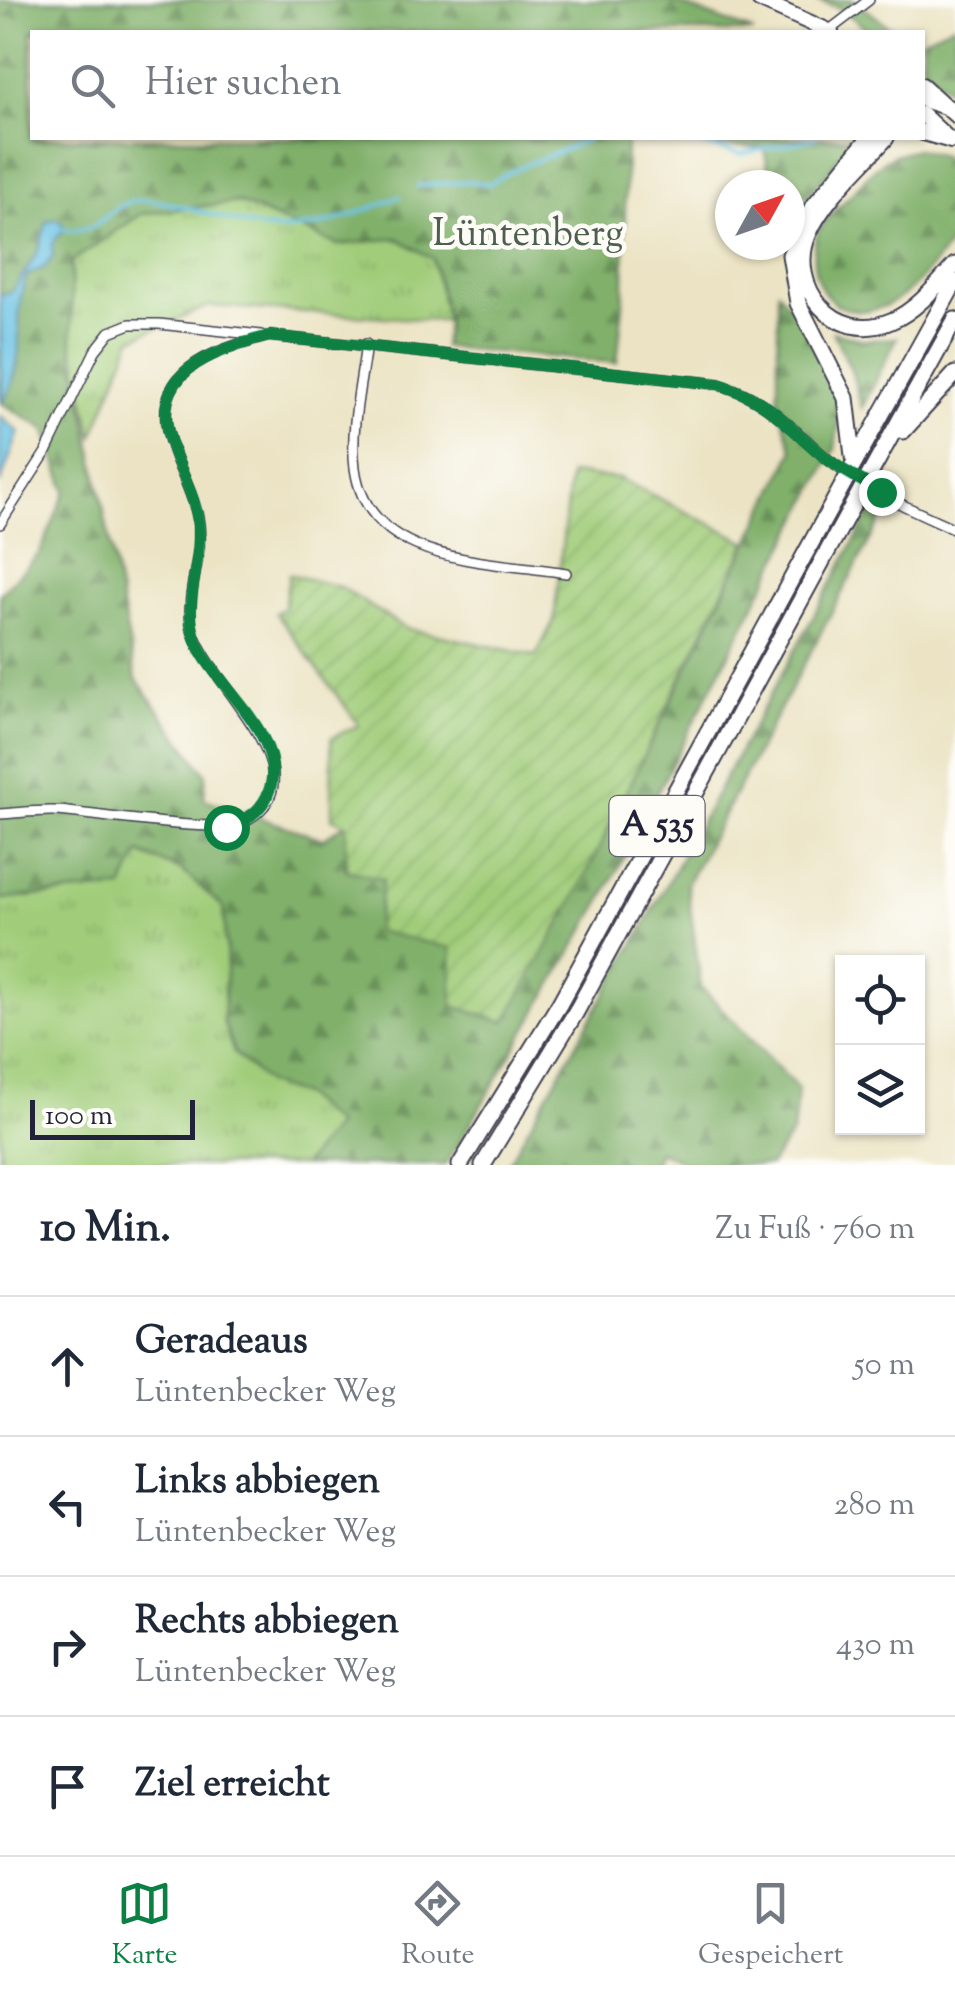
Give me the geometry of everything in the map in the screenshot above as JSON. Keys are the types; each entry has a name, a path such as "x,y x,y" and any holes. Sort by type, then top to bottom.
{"highway":[{"path":"925,100 951,111"},
{"path":"925,133 952,142"},
{"path":"854,464 846,398 798,302 790,255 812,208 867,140"},
{"path":"884,140 809,233 801,260 803,280 813,300 840,322 879,326 910,309 955,265"},
{"name":"A 535","path":"460,1165 560,1003 955,282"},
{"name":"A 535","path":"483,1165 576,1012 955,320"},
{"path":"870,474 925,402 955,374"}],"main road":[{"path":"759,0 825,30"},
{"path":"925,89 951,111"},
{"path":"925,117 952,142"}],"street":[{"path":"832,30 869,0"},
{"path":"0,524 46,452 96,351 110,332 130,324 159,324 718,384 748,392 775,410 827,459 915,511 955,529"},
{"path":"0,814 64,811 226,827 239,824 262,805 272,777 269,750 195,638 190,604 199,525 166,426 171,395 197,360 269,336"},
{"path":"366,344 355,469 368,507 383,526 421,550 566,573"}],"green space":[{"name":"Lüntenberg","path":"0,0 668,0 749,30 30,30 30,140 626,140 624,294 617,363 443,347 447,321 433,259 397,238 338,245 238,202 141,214 71,262 72,345 136,679 206,774 204,799 323,839 346,823 383,879 452,948 505,1021 576,895 793,451 778,404 778,291 801,322 841,405 835,449 599,905 446,1165 304,1165 336,1125 302,1095 268,1084 234,1053 223,1021 227,957 223,907 182,870 139,853 123,888 0,899 0,594 40,553 66,491 45,429 0,402"},
{"path":"816,0 854,0 893,30 868,30 842,9"},
{"path":"955,24 955,95 925,70 925,38"},
{"name":"Lüntenberg","path":"626,140 856,140 805,199 805,170 768,170 764,148"},
{"path":"917,149 942,156 955,167 955,237 899,298 876,309 846,309 825,293 818,281 814,253 818,232 882,163"},
{"path":"237,202 338,245 397,238 433,259 447,321 209,306 132,338 93,437 72,345 71,262 141,214"},
{"path":"833,332 865,340 897,338 862,408 851,370"},
{"path":"570,474 620,479 747,542 576,895 505,1022 453,1006 451,948 376,931 383,879 346,870 346,824 332,818 331,738 359,725 276,613 284,608 289,574 340,587 405,628 536,656 554,620"},
{"path":"876,502 886,510 687,884 701,987 798,1089 793,1131 770,1165 689,1165 659,1151 654,1165 507,1165 634,944"},
{"path":"138,853 182,870 223,907 227,957 223,1020 337,1125 304,1165 0,1165 0,899 122,888"}],"water":[{"path":"58,219 65,228 52,244 53,257 44,268 27,275 20,308 16,370 2,403 0,295 12,292 38,252 47,221"},
{"path":"0,416 19,432 0,484"}],"waterway":[{"path":"418,186 469,181 489,184 585,140"},
{"path":"684,140 740,154 806,140"},
{"path":"64,229 87,228 124,204 148,200 256,227 304,228 399,197"}],"route":[{"path":"226,827 239,824 262,805 269,792 272,764 261,736 202,654 191,622 199,525 170,444 167,410 185,371 211,352 269,336 606,369 718,384 748,392 775,410 827,459 881,492"}]}
